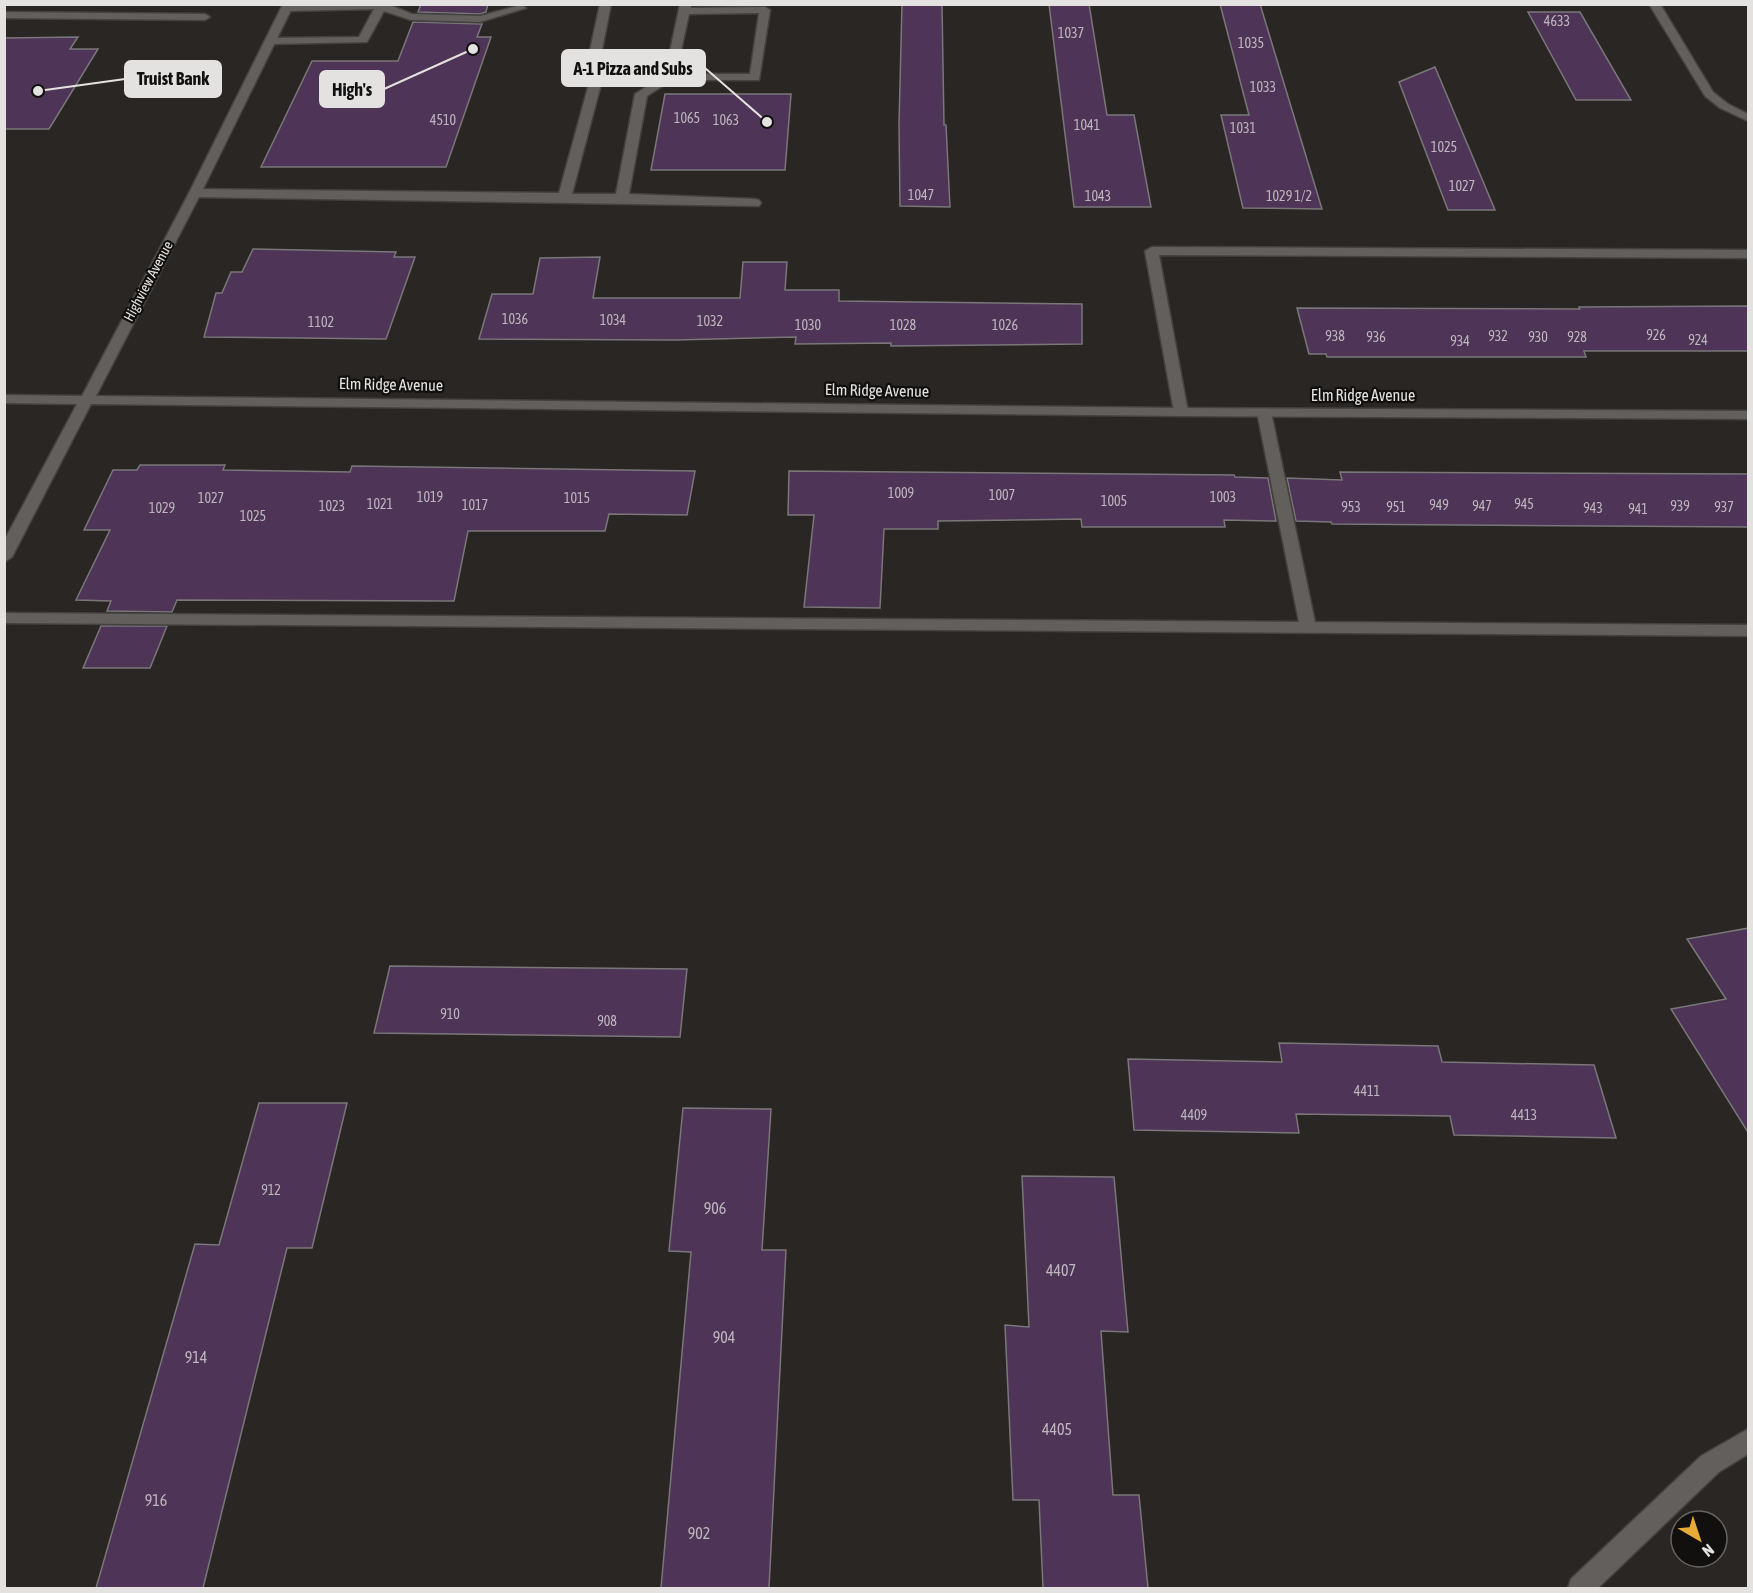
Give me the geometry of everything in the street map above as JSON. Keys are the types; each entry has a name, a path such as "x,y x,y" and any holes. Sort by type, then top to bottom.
{"street":[{"path":"565,196 600,69 595,55 606,4"},
{"path":"1654,4 1710,94 1724,106 1749,118"},
{"path":"288,6 383,5 411,17 480,19 518,6"},
{"path":"271,41 363,40 383,5"},
{"name":"Highview Avenue","path":"4,557 195,193 288,6"},
{"path":"622,198 641,94 670,78 755,78 765,10 685,8 670,78"},
{"path":"4,15 205,17"},
{"path":"195,193 565,196 755,203"},
{"path":"1181,412 1152,251 1749,254"},
{"name":"Elm Ridge Avenue","path":"4,399 1181,412 1749,415"},
{"path":"1264,412 1308,628"},
{"path":"4,618 1749,631"},
{"path":"1580,1588 1710,1464 1749,1441"}],"building":[{"path":"421,4 488,4 486,12 480,14 418,12"},
{"path":"902,4 942,4 944,125 946,125 950,207 900,206 899,125"},
{"path":"1049,4 1089,4 1107,115 1134,115 1151,207 1074,207"},
{"path":"1220,4 1260,4 1322,209 1243,208 1221,115 1249,115"},
{"path":"1528,12 1580,12 1631,100 1576,100"},
{"path":"413,22 482,24 477,37 491,37 446,167 261,167 312,61 398,61"},
{"path":"78,37 70,49 98,49 49,129 4,129 4,38"},
{"path":"1435,67 1495,210 1448,210 1399,82"},
{"path":"665,94 791,94 785,170 651,170"},
{"path":"253,249 396,252 394,257 415,257 386,339 204,337 216,293 222,293 231,272 242,272"},
{"path":"600,257 593,298 740,298 743,262 787,262 785,290 839,290 839,301 1082,304 1082,344 891,346 891,343 795,344 796,337 676,340 479,339 492,294 533,294 540,258"},
{"path":"1749,306 1749,351 1584,351 1586,357 1327,357 1326,354 1309,354 1297,308 1580,309 1579,307"},
{"path":"140,465 225,465 223,470 350,472 352,466 695,471 687,515 609,514 605,531 468,531 454,601 177,600 172,612 107,611 111,601 76,600 110,530 84,530 113,470 137,470"},
{"path":"789,471 1234,475 1235,477 1268,478 1276,521 1224,520 1225,527 1082,527 1081,519 938,521 938,529 884,529 880,608 804,607 814,515 788,515"},
{"path":"1340,472 1749,474 1749,527 1332,524 1331,522 1296,521 1287,478 1342,480"},
{"path":"101,626 167,626 150,668 83,668"},
{"path":"1749,928 1749,1134 1671,1009 1726,999 1687,939"},
{"path":"390,966 687,969 680,1037 374,1033"},
{"path":"1279,1043 1438,1046 1442,1062 1594,1065 1616,1138 1454,1135 1450,1116 1296,1114 1299,1133 1134,1130 1128,1059 1282,1062"},
{"path":"259,1103 347,1103 312,1248 287,1248 203,1588 96,1588 195,1244 219,1245"},
{"path":"683,1108 771,1109 762,1250 786,1250 769,1588 661,1588 691,1252 669,1251"},
{"path":"1022,1176 1114,1177 1128,1332 1101,1331 1113,1495 1139,1495 1148,1588 1043,1588 1039,1500 1013,1500 1005,1325 1029,1327"}],"place":[{"name":"High's","path":"473,49"},
{"name":"Truist Bank","path":"38,91"},
{"name":"A-1 Pizza and Subs","path":"767,122"}]}
